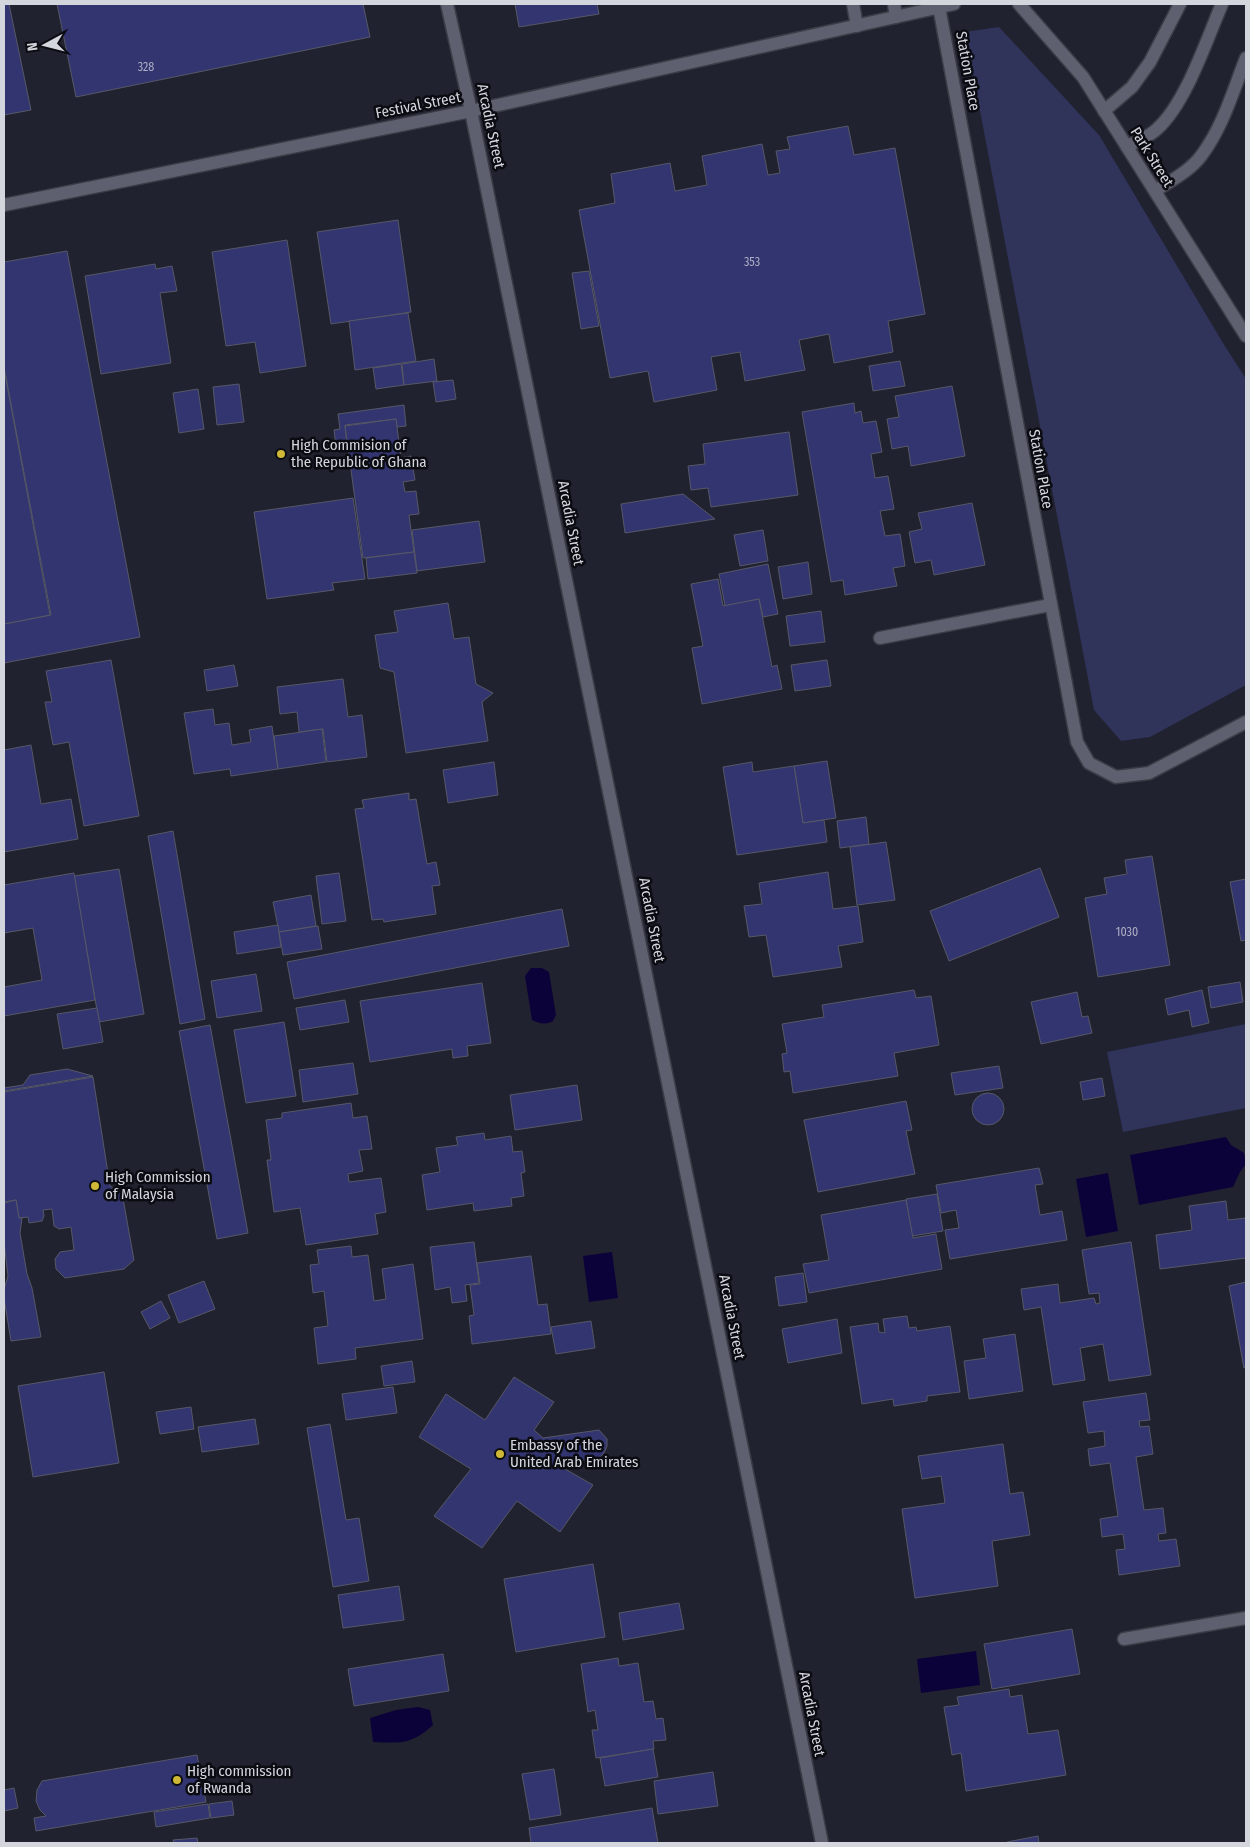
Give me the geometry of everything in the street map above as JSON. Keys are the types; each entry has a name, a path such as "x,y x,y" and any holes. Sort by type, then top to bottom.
{"street":[{"name":"Arcadia Street","path":"446,4 472,111 822,1843"},
{"path":"853,4 857,26"},
{"name":"Festival Street","path":"4,205 472,111 857,26 895,10 954,4"},
{"name":"Park Street","path":"1019,4 1083,77 1246,336"},
{"path":"1104,111 1132,87 1150,62 1180,4"},
{"path":"1127,147 1156,130 1170,114 1187,85 1222,4"},
{"name":"Station Place","path":"939,7 1077,742 1089,763 1116,777 1149,773 1246,722"},
{"path":"1155,191 1184,172 1200,157 1220,124 1246,58"},
{"path":"880,638 1050,605"},
{"path":"1124,1639 1246,1618"}],"shaded area":[{"path":"999,27 1099,135 1246,379 1246,685 1150,737 1121,741 1094,710 965,32"},
{"path":"531,968 542,968 549,972 556,1015 553,1021 542,1024 532,1020 525,976"},
{"path":"1246,1024 1246,1108 1123,1132 1107,1052"},
{"path":"1226,1137 1231,1145 1244,1153 1246,1164 1233,1187 1139,1205 1130,1155"},
{"path":"1108,1173 1118,1231 1086,1237 1076,1179"},
{"path":"612,1252 618,1298 589,1302 583,1256"},
{"path":"976,1651 980,1685 921,1693 917,1659"},
{"path":"418,1707 430,1710 433,1725 425,1732 405,1741 391,1743 373,1742 370,1718 396,1710"}],"building":[{"path":"4,4 9,4 31,110 4,115"},
{"path":"57,4 363,4 370,37 76,97"},
{"path":"515,4 597,4 599,14 519,27"},
{"path":"848,126 854,155 895,148 925,314 888,321 893,352 834,363 829,334 799,340 805,370 745,381 740,352 711,357 717,390 654,402 648,371 610,378 579,210 615,203 611,174 670,163 675,191 707,185 702,156 762,144 768,175 780,173 776,151 790,149 787,137"},
{"path":"398,220 411,312 331,324 317,232"},
{"path":"287,240 306,366 260,373 255,342 226,346 212,252"},
{"path":"67,251 140,637 4,663 4,624 51,615 4,367 4,262"},
{"path":"155,264 156,269 172,266 177,291 160,293 171,363 101,374 85,276"},
{"path":"589,271 599,326 581,329 572,273"},
{"path":"408,313 416,361 355,370 349,321"},
{"path":"434,359 437,381 404,385 402,364"},
{"path":"900,361 905,386 873,391 869,366"},
{"path":"401,364 404,385 376,389 373,368"},
{"path":"4,369 50,615 4,624"},
{"path":"453,380 456,399 436,402 433,382"},
{"path":"239,384 244,422 217,425 213,387"},
{"path":"952,386 965,456 911,466 908,446 892,449 887,419 899,417 895,396"},
{"path":"198,389 204,429 179,433 173,393"},
{"path":"854,403 855,413 861,411 863,423 876,421 882,452 871,454 875,478 888,476 894,509 880,511 885,536 900,534 905,566 893,568 897,586 845,595 843,580 831,582 802,412"},
{"path":"404,405 406,426 397,427 396,419 345,425 347,445 336,446 334,430 340,429 338,414"},
{"path":"396,419 401,458 411,456 415,480 403,482 405,492 416,491 419,514 409,515 414,552 363,558 345,426"},
{"path":"789,432 798,495 711,507 708,488 691,490 688,466 705,464 703,444"},
{"path":"683,494 715,519 625,533 621,504"},
{"path":"353,498 365,579 332,583 334,590 267,599 254,512"},
{"path":"972,503 985,565 934,575 931,560 915,563 909,532 922,529 918,513"},
{"path":"479,521 485,562 417,571 412,530"},
{"path":"763,530 768,561 740,566 734,535"},
{"path":"414,552 417,573 368,579 366,558"},
{"path":"808,562 812,594 783,599 778,567"},
{"path":"768,564 778,614 763,617 759,599 725,606 719,574"},
{"path":"718,579 723,606 759,599 772,667 777,665 782,689 702,704 692,648 703,646 691,584"},
{"path":"448,603 454,639 469,637 476,684 493,693 482,702 488,741 406,753 394,672 380,668 375,635 398,632 394,611"},
{"path":"821,611 825,642 790,646 786,616"},
{"path":"111,660 139,816 84,826 69,742 53,745 45,702 52,702 46,671"},
{"path":"827,660 831,686 795,691 791,665"},
{"path":"234,665 238,686 207,691 204,670"},
{"path":"343,679 348,717 362,715 367,757 327,762 323,729 299,732 297,712 280,714 277,687"},
{"path":"213,709 215,725 229,723 232,745 251,742 249,730 272,726 278,769 231,776 230,769 194,774 184,713"},
{"path":"322,729 326,762 278,769 274,736"},
{"path":"31,745 41,804 71,799 78,839 4,852 4,750"},
{"path":"827,761 836,818 803,823 794,766"},
{"path":"494,762 498,795 448,803 443,770"},
{"path":"752,762 753,772 794,766 803,823 824,820 827,842 737,855 723,767"},
{"path":"409,793 409,800 416,799 427,864 436,862 440,885 432,886 436,914 384,922 383,919 372,920 355,809 364,808 362,800"},
{"path":"866,817 869,844 840,848 837,821"},
{"path":"173,831 205,1019 180,1024 148,836"},
{"path":"886,842 895,900 857,905 850,847"},
{"path":"1152,856 1170,965 1098,977 1085,898 1107,894 1104,878 1127,874 1125,860"},
{"path":"1040,868 1059,917 949,961 930,911"},
{"path":"119,869 144,1014 99,1022 74,876"},
{"path":"828,872 833,909 858,906 863,942 838,946 842,967 773,977 766,935 749,937 744,906 762,904 759,883"},
{"path":"74,873 95,1000 4,1016 4,987 42,980 33,928 4,933 4,885"},
{"path":"339,873 346,921 322,924 316,876"},
{"path":"1246,879 1246,940 1241,941 1230,882"},
{"path":"311,895 316,926 279,932 273,902"},
{"path":"562,909 569,946 294,999 287,962"},
{"path":"278,925 281,947 237,954 234,932"},
{"path":"318,926 322,949 283,955 279,932"},
{"path":"256,974 262,1011 217,1018 211,981"},
{"path":"1240,982 1243,1002 1211,1008 1208,987"},
{"path":"482,983 491,1043 467,1046 468,1056 453,1058 452,1049 370,1062 360,1001"},
{"path":"914,990 916,998 931,996 939,1045 894,1053 898,1076 793,1093 790,1071 784,1072 782,1054 787,1053 782,1024 824,1017 822,1005"},
{"path":"1202,990 1209,1023 1192,1027 1189,1010 1168,1015 1165,999"},
{"path":"1077,992 1082,1017 1088,1016 1092,1033 1041,1044 1031,1002"},
{"path":"345,1000 349,1022 300,1030 296,1008"},
{"path":"97,1008 103,1042 63,1049 57,1014"},
{"path":"284,1022 296,1096 246,1103 234,1030"},
{"path":"210,1025 248,1233 217,1239 179,1031"},
{"path":"353,1063 358,1094 303,1102 299,1070"},
{"path":"999,1066 1003,1088 955,1095 951,1073"},
{"path":"67,1069 93,1076 4,1091 4,1088 23,1085 30,1075"},
{"path":"93,1077 110,1186 122,1193 134,1260 124,1269 65,1278 56,1269 55,1259 60,1252 74,1250 71,1227 59,1229 54,1226 52,1209 43,1210 44,1216 42,1221 29,1223 28,1217 19,1218 16,1200 4,1202 4,1092"},
{"path":"1102,1078 1105,1096 1083,1100 1080,1082"},
{"path":"577,1085 582,1120 515,1130 510,1095"},
{"path":"988,1093 1000,1097 1004,1109 1000,1121 988,1125 976,1121 972,1109 976,1097"},
{"path":"906,1101 912,1130 906,1131 915,1174 818,1192 804,1120"},
{"path":"351,1103 353,1118 367,1116 372,1149 359,1150 363,1171 348,1174 349,1182 381,1178 386,1212 375,1214 378,1234 306,1245 300,1208 274,1212 267,1160 271,1160 266,1120 282,1118 282,1113"},
{"path":"484,1133 485,1140 511,1136 513,1152 522,1151 525,1172 521,1173 524,1196 511,1198 512,1206 474,1211 473,1203 427,1210 422,1175 440,1172 436,1148 458,1145 456,1137"},
{"path":"1039,1168 1043,1184 1035,1185 1040,1215 1062,1211 1067,1240 950,1259 945,1230 959,1228 956,1210 941,1213 936,1185"},
{"path":"937,1194 943,1231 912,1236 906,1199"},
{"path":"16,1200 19,1218 22,1218 20,1233 41,1337 11,1341 4,1298 4,1289 8,1276 4,1242 4,1203"},
{"path":"906,1200 913,1238 936,1234 942,1269 809,1293 803,1264 829,1260 821,1215"},
{"path":"1226,1201 1228,1220 1246,1218 1246,1258 1160,1269 1156,1235 1192,1230 1189,1206"},
{"path":"474,1242 479,1283 465,1285 467,1301 452,1303 450,1287 435,1290 430,1247"},
{"path":"1131,1242 1151,1375 1109,1381 1103,1344 1080,1348 1085,1380 1053,1385 1041,1307 1024,1310 1021,1289 1058,1284 1060,1303 1094,1298 1096,1304 1100,1303 1099,1293 1089,1294 1082,1250"},
{"path":"351,1246 352,1257 368,1255 374,1301 386,1299 382,1269 413,1264 423,1339 355,1348 356,1359 318,1364 314,1328 328,1326 324,1291 313,1293 310,1265 319,1264 317,1250"},
{"path":"531,1256 538,1305 547,1304 551,1334 472,1344 469,1316 474,1315 470,1285 480,1284 477,1263"},
{"path":"803,1273 807,1302 779,1306 775,1277"},
{"path":"204,1281 215,1309 179,1323 168,1295"},
{"path":"1246,1282 1246,1367 1244,1368 1229,1286"},
{"path":"161,1301 170,1318 150,1329 141,1312"},
{"path":"907,1316 909,1328 916,1327 917,1331 950,1326 960,1392 927,1396 927,1401 894,1406 893,1399 862,1404 850,1327 878,1323 879,1332 885,1333 883,1319"},
{"path":"837,1319 842,1353 788,1363 782,1329"},
{"path":"591,1321 595,1348 556,1354 551,1327"},
{"path":"1015,1334 1023,1391 969,1399 964,1361 986,1358 983,1339"},
{"path":"412,1361 415,1382 384,1386 381,1366"},
{"path":"104,1372 119,1463 33,1477 18,1386"},
{"path":"514,1377 554,1402 534,1430 543,1438 599,1430 607,1439 607,1446 599,1458 565,1463 565,1469 593,1485 560,1532 517,1501 482,1548 434,1516 471,1469 419,1437 446,1394 485,1420"},
{"path":"393,1387 397,1413 346,1420 342,1394"},
{"path":"1146,1393 1150,1420 1139,1421 1140,1427 1149,1426 1153,1454 1136,1457 1144,1510 1163,1508 1166,1533 1158,1534 1159,1541 1176,1539 1180,1566 1119,1575 1116,1550 1125,1549 1123,1534 1102,1537 1100,1519 1118,1516 1110,1463 1090,1466 1088,1449 1105,1446 1104,1431 1088,1433 1083,1402"},
{"path":"191,1407 194,1429 160,1434 156,1412"},
{"path":"255,1419 259,1444 202,1452 198,1427"},
{"path":"330,1424 346,1520 359,1518 369,1581 333,1587 307,1428"},
{"path":"1003,1444 1010,1494 1023,1492 1030,1535 992,1541 998,1586 915,1598 902,1509 945,1503 941,1476 922,1479 918,1456"},
{"path":"593,1564 605,1637 516,1652 504,1579"},
{"path":"399,1586 404,1620 343,1628 338,1595"},
{"path":"679,1603 684,1629 623,1640 619,1613"},
{"path":"1072,1629 1080,1674 992,1689 984,1644"},
{"path":"443,1654 449,1691 354,1706 348,1669"},
{"path":"618,1658 619,1666 638,1663 644,1702 653,1701 656,1719 663,1718 666,1740 653,1741 654,1749 596,1758 592,1730 598,1730 595,1710 588,1712 581,1664"},
{"path":"1009,1689 1010,1697 1022,1695 1028,1734 1058,1730 1066,1775 966,1791 961,1753 952,1755 944,1707 959,1705 957,1697"},
{"path":"653,1749 658,1777 605,1786 600,1758"},
{"path":"197,1755 206,1802 36,1831 34,1818 46,1816 40,1810 36,1801 37,1790 42,1781"},
{"path":"554,1769 561,1815 530,1820 522,1774"},
{"path":"713,1772 718,1806 658,1814 654,1781"},
{"path":"14,1788 18,1808 4,1811 4,1790"},
{"path":"232,1801 234,1815 211,1818 209,1804"},
{"path":"208,1804 210,1818 156,1827 154,1812"},
{"path":"652,1808 658,1843 531,1843 529,1828"},
{"path":"1038,1836 1039,1843 1007,1843 1007,1842"},
{"path":"197,1838 198,1843 174,1843 173,1840"}],"place":[{"name":"High Commision of the Republic of Ghana","path":"281,454"},
{"name":"High Commission of Malaysia","path":"95,1186"},
{"name":"Embassy of the United Arab Emirates","path":"500,1454"},
{"name":"High commission of Rwanda","path":"177,1780"}]}
